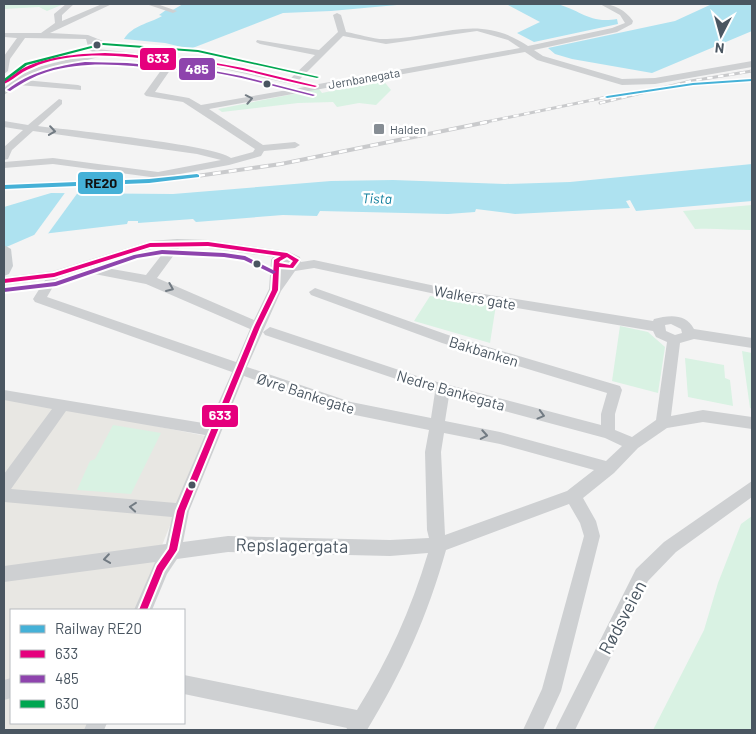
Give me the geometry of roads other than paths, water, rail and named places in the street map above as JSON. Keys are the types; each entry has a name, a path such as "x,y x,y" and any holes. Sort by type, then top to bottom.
{"main road":[{"path":"4,251 6,266 4,273"}],"street":[{"path":"60,24 58,22 58,14 70,4"},
{"path":"44,35 51,28 108,4"},
{"path":"150,4 173,11"},
{"name":"Jernbanegata","path":"201,108 526,49 614,30 628,24 630,21 623,13 604,4"},
{"path":"293,81 340,33 342,30 338,15"},
{"path":"340,33 386,42 477,29 511,38 535,56 548,61 622,82 655,81 752,64"},
{"path":"4,35 44,35 92,39 93,48 103,53"},
{"path":"4,71 5,59 22,36"},
{"path":"260,42 320,53"},
{"path":"4,92 7,82 29,72 103,53 131,54 173,60 196,60 315,86"},
{"path":"173,60 149,94 182,98 201,108 261,148 295,145"},
{"path":"7,82 78,88"},
{"path":"59,102 7,149 4,161 53,161 158,174 175,173 253,156 261,148"},
{"path":"4,124 197,151 222,156 229,162"},
{"path":"149,280 177,243"},
{"path":"4,273 54,275 140,246 177,243 217,245 248,250 291,261"},
{"path":"248,250 278,264 291,261"},
{"path":"275,290 291,261"},
{"name":"Walkers gate","path":"291,261 314,264 432,289 658,327 664,337 674,340"},
{"path":"143,609 160,569 173,550 181,511 240,370 263,330 275,290 278,264"},
{"path":"4,273 72,268"},
{"name":"Nedre Bankegata","path":"72,268 86,268 149,280 263,330 443,388 608,433 633,444"},
{"name":"Øvre Bankegate","path":"54,275 39,299 240,370 350,408 500,438 608,468"},
{"name":"Bakbanken","path":"314,292 447,340 615,390 608,414 608,433"},
{"name":"Walkers gate","path":"658,327 662,320 672,319 686,326 689,333 752,343"},
{"path":"689,333 684,339 674,340 663,424 703,416 752,423"},
{"path":"185,684 359,726 385,683 406,641 426,590 439,545 435,530 432,476 436,426 443,388"},
{"path":"4,395 214,431"},
{"path":"4,486 62,406"},
{"name":"Repslagergata","path":"4,574 228,544 390,548 439,545 573,496 608,468 633,444 663,424"},
{"name":"Rødsveien","path":"565,730 642,575 670,547 752,488"},
{"path":"4,495 181,511"},
{"path":"533,730 551,691 576,603 592,536 588,521 573,496"}],"water":[{"path":"551,3 599,20 617,19 618,24 534,42 517,33 540,22 506,4"},
{"path":"183,4 408,4 283,13 190,49 165,43 124,39 136,28 162,16 159,15 166,10 171,11"},
{"path":"712,4 752,4 752,31 652,73 572,59 555,54 548,48 675,21"},
{"name":"Tista","path":"752,164 752,201 636,211 630,200 626,201 630,208 515,214 476,209 475,212 448,214 320,211 317,216 283,215 196,222 193,219 138,223 138,221 128,221 127,224 34,235 4,248 4,207 51,193 173,194 331,181 393,180 505,184 570,182"}],"railway":[{"path":"600,103 691,81 752,71"},
{"path":"481,123 607,97"},
{"path":"197,176 281,164 487,122"}],"rail line":[{"name":"RE20","path":"607,97 693,84 752,80"},
{"name":"RE20","path":"4,187 149,181 197,176"}],"place":[{"name":"Halden","path":"379,129"}]}
